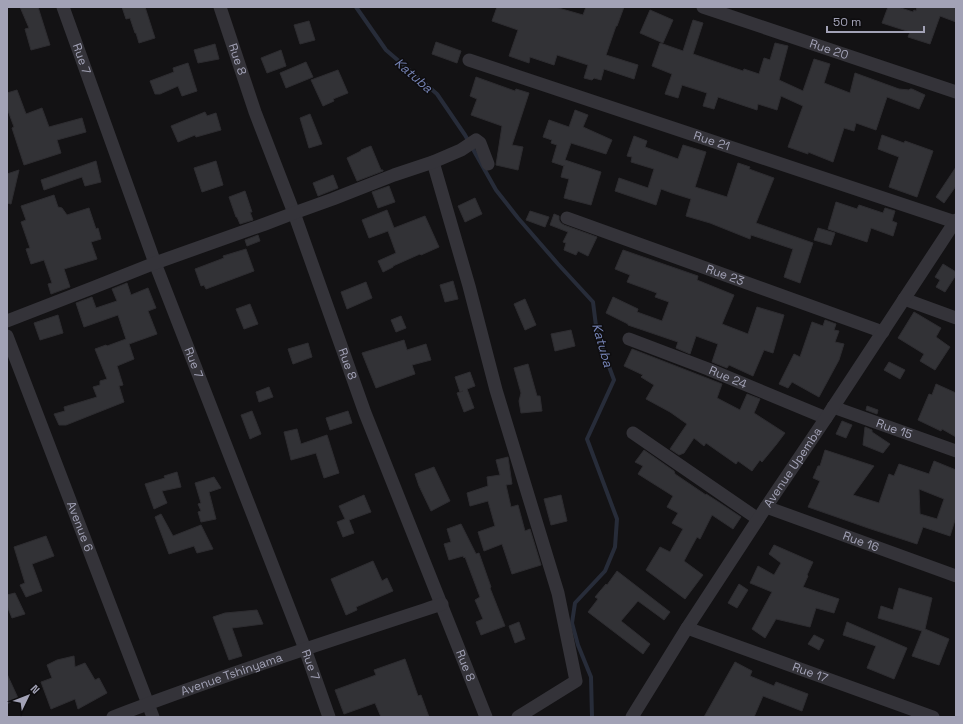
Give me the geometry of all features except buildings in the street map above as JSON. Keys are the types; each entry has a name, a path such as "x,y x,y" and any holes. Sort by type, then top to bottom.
{"street":[{"name":"Rue 7","path":"63,7 156,263 305,649 329,717"},
{"name":"Rue 8","path":"220,7 255,112 294,213 365,413 486,717"},
{"name":"Rue 20","path":"702,7 956,92"},
{"name":"Rue 21","path":"469,60 955,221"},
{"path":"7,320 156,263 258,227 394,175 434,162 461,150 476,140 480,143 488,164"},
{"path":"434,162 469,286 496,390 558,593 576,681 518,717"},
{"name":"Rue 23","path":"567,218 883,332"},
{"name":"Avenue Upemba","path":"632,717 687,628 766,506 883,332 955,221"},
{"path":"904,299 956,318"},
{"name":"Avenue 6","path":"7,336 149,703 153,717"},
{"name":"Rue 24","path":"629,339 829,412"},
{"name":"Rue 15","path":"829,412 956,451"},
{"path":"632,433 758,519"},
{"name":"Rue 16","path":"766,506 956,576"},
{"name":"Avenue Tshinyama","path":"113,717 305,649 442,604"},
{"name":"Rue 17","path":"687,628 933,717"}],"waterway":[{"name":"Katuba","path":"356,7 386,50 437,94 465,135 496,190 518,218 593,302 597,334 614,380 587,439 617,519 615,547 605,571 575,603 572,623 578,645 591,677 592,717"}]}
